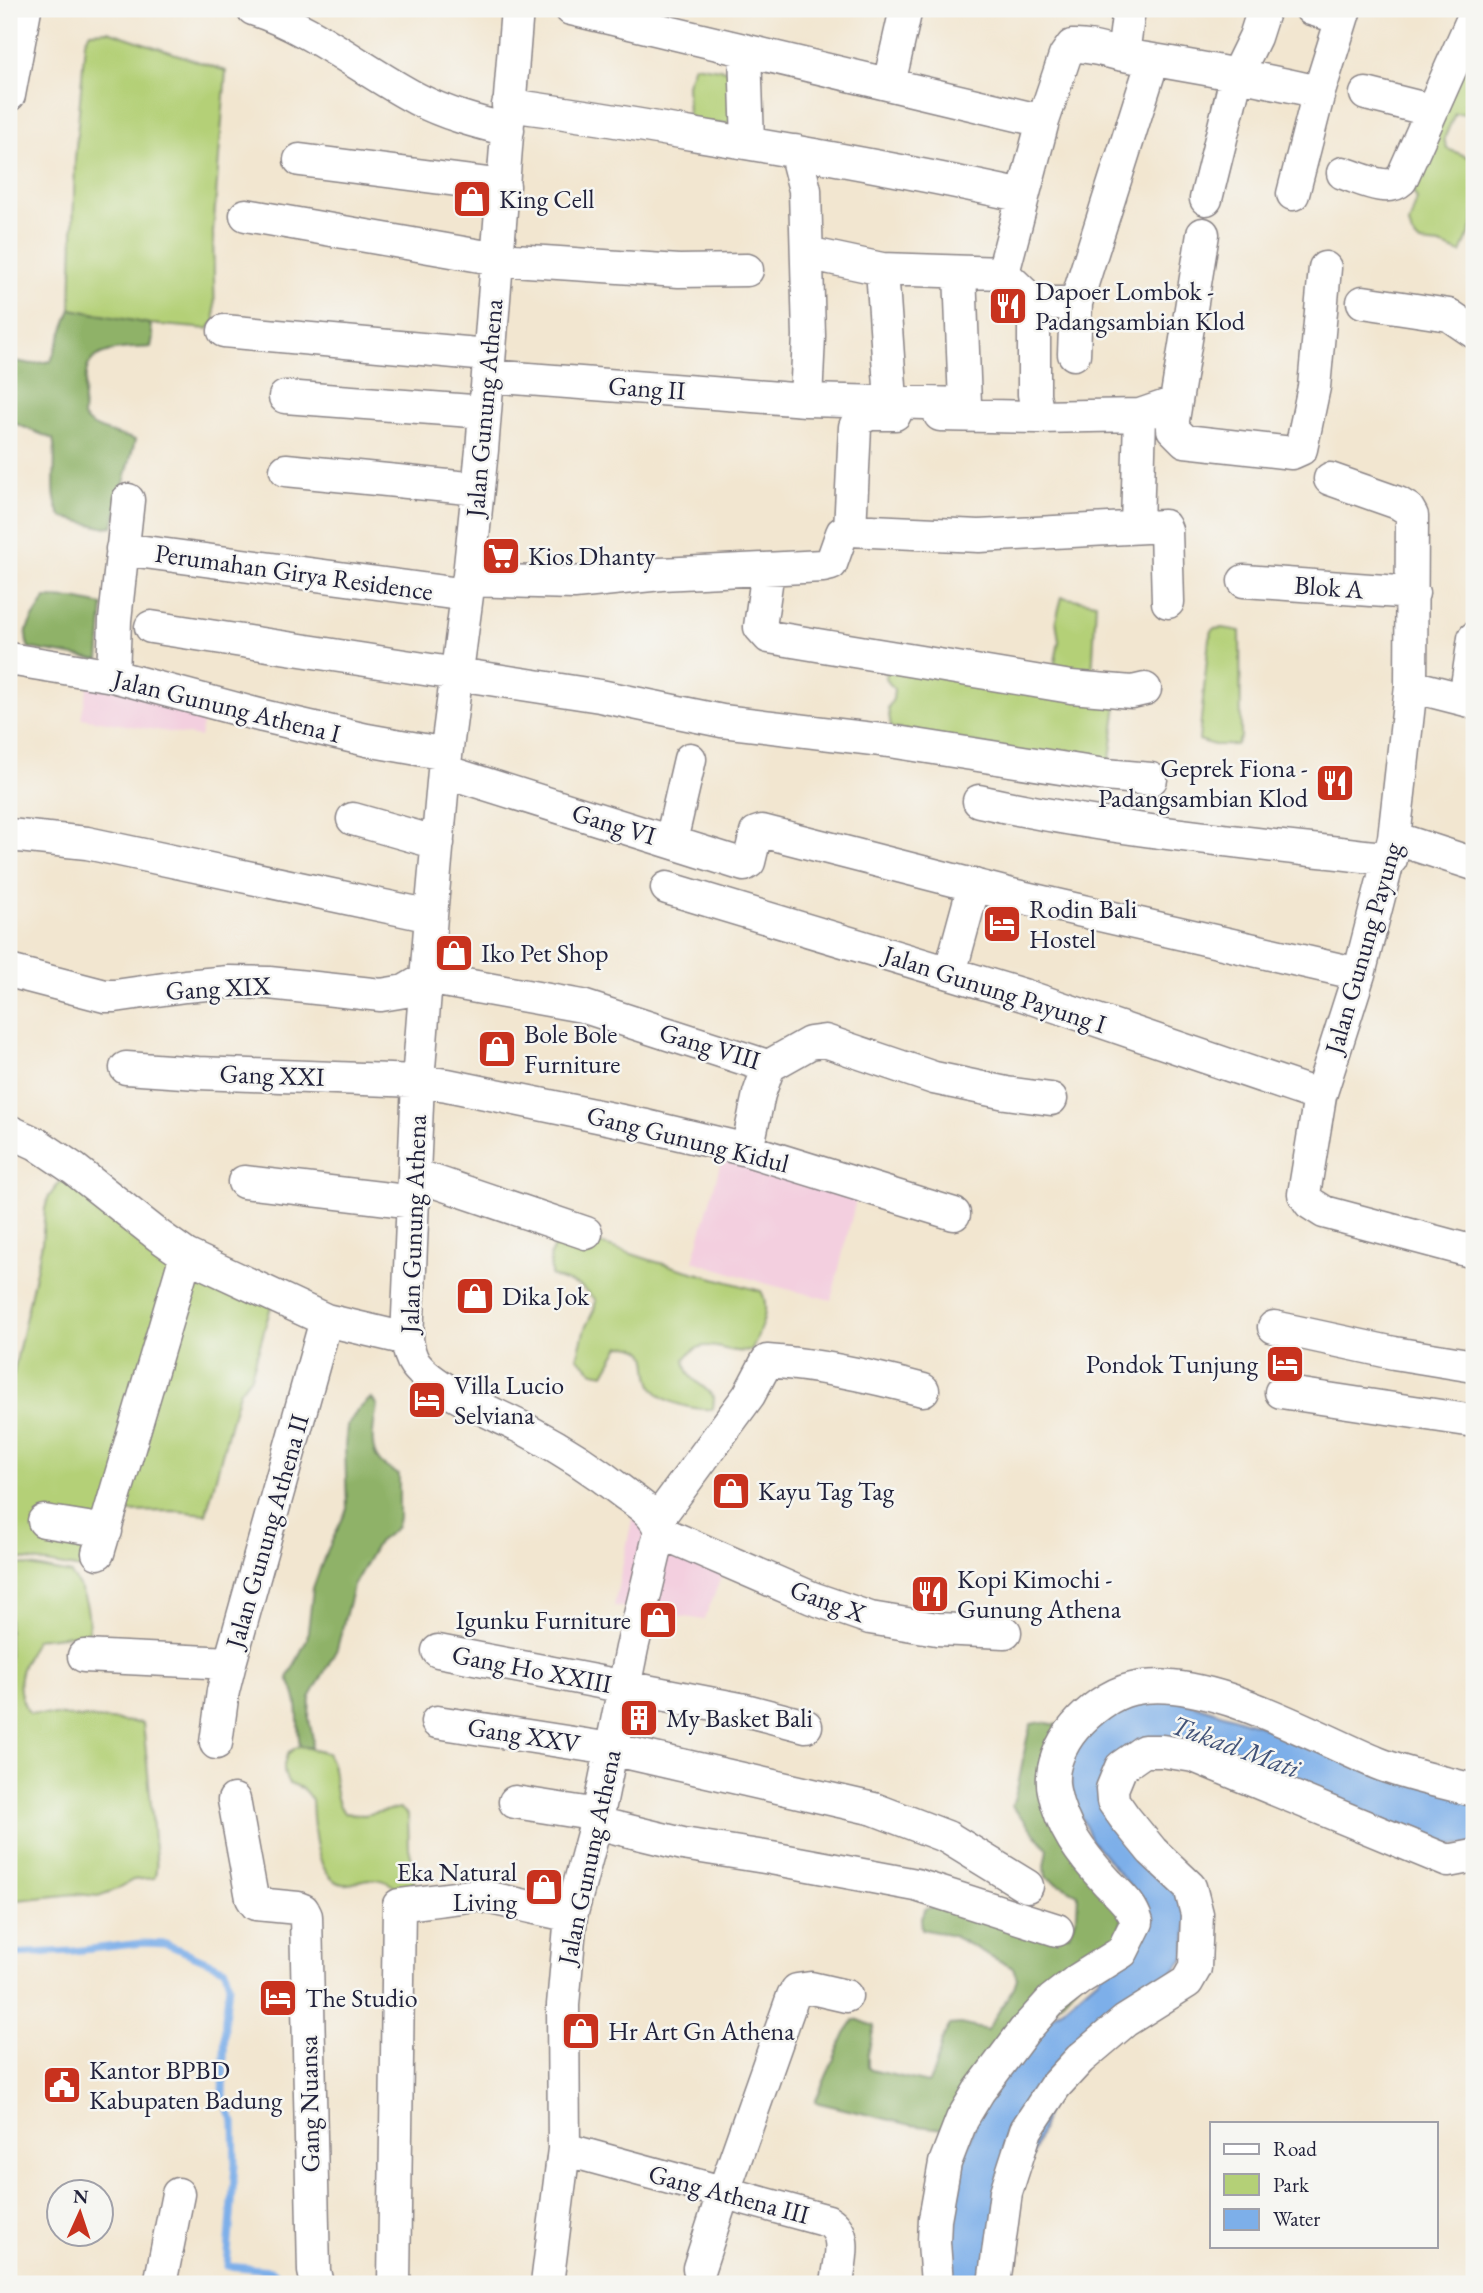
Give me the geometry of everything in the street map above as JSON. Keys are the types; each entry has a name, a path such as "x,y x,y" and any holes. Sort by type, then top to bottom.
{"street":[{"path":"9,94 25,9"},
{"path":"253,9 300,29 418,99 455,115 593,116 942,178 1023,197"},
{"name":"Jalan Gunung Athena","path":"517,9 478,489 445,763 431,916 418,1081 407,1339 414,1363 426,1375 455,1394 530,1432 603,1476 659,1526 597,1819 572,1916 563,2005 564,2149 547,2284"},
{"path":"572,9 1043,121"},
{"path":"889,84 906,9"},
{"path":"1074,354 1076,303 1138,57 1129,9"},
{"path":"1206,199 1237,74 1255,37 1264,9"},
{"path":"1293,194 1319,92 1343,14 1311,9"},
{"path":"1343,173 1387,186 1395,185 1401,180 1474,16"},
{"path":"1003,273 1043,121 1065,57 1072,46 1097,48 1237,74 1319,92"},
{"path":"745,51 748,143"},
{"path":"1366,94 1430,110"},
{"path":"795,151 805,190 809,336 806,400"},
{"path":"300,160 504,186"},
{"path":"246,215 498,259 679,271 747,270"},
{"path":"1203,234 1175,403 1173,429 1185,441 1292,453 1301,449 1314,387 1325,268"},
{"path":"807,253 882,269 1003,273 1034,303 1076,303"},
{"path":"882,269 891,401"},
{"name":"Gang II","path":"224,331 488,365 806,400 965,404 960,271"},
{"path":"1363,302 1449,316 1474,332"},
{"path":"1034,303 1034,394 1038,417"},
{"path":"285,397 485,412"},
{"path":"1168,602 1164,526 979,536 850,530 855,427 859,419 870,414 1038,417 1140,415 1175,403"},
{"path":"1137,527 1140,415"},
{"path":"286,470 478,489"},
{"name":"Jalan Gunung Payung","path":"1330,479 1398,503 1412,516 1411,686 1393,849 1359,974 1320,1096 1304,1194 1310,1203 1324,1212 1474,1252"},
{"path":"113,676 115,620 128,500"},
{"name":"Perumahan Girya Residence","path":"122,548 468,587 574,583 661,574 768,570 831,564 842,533 850,530"},
{"path":"768,570 760,627 769,637 1071,687 1132,692 1145,689"},
{"name":"Blok A","path":"1244,580 1413,593"},
{"path":"151,626 600,696 722,721 890,741 1105,775 1151,779"},
{"path":"1411,686 1469,701 1474,638"},
{"name":"Jalan Gunung Athena I","path":"9,659 113,676 263,716 367,740 445,763"},
{"path":"670,841 690,759"},
{"name":"Gang VI","path":"445,763 670,841 747,864 756,832 762,831 974,885"},
{"path":"979,801 1040,815 1107,825 1393,849 1474,864"},
{"path":"353,819 438,843"},
{"path":"9,835 87,843 431,916"},
{"path":"950,973 974,885 1359,974"},
{"name":"Jalan Gunung Payung I","path":"667,888 1023,995 1320,1096"},
{"name":"Gang XIX","path":"9,971 105,996 229,982 269,983 381,995 405,991 427,978"},
{"name":"Gang VIII","path":"427,978 582,1006 769,1066 810,1043 825,1041 934,1078 1051,1099"},
{"path":"747,1150 759,1094 769,1066"},
{"name":"Gang XXI","path":"126,1068 418,1081"},
{"name":"Gang Gunung Kidul","path":"418,1081 646,1126 747,1150 954,1214"},
{"path":"9,1131 37,1144 74,1169 186,1255 326,1320 407,1339"},
{"path":"244,1182 414,1188 586,1233"},
{"path":"44,1521 102,1542 186,1255"},
{"name":"Jalan Gunung Athena II","path":"215,1744 230,1663 326,1320"},
{"path":"1275,1326 1395,1353 1474,1366"},
{"path":"659,1526 749,1395 767,1361 804,1363 856,1372 923,1390"},
{"path":"1281,1392 1474,1421"},
{"name":"Gang X","path":"659,1526 812,1598 870,1618 937,1629 1005,1632"},
{"name":"Gang Ho XXIII","path":"438,1651 745,1710 806,1726"},
{"path":"84,1656 230,1663"},
{"path":"937,2284 935,2218 945,2164 962,2119 979,2091 1024,2031 1052,2000 1122,1952 1137,1922 1127,1900 1085,1858 1062,1823 1053,1787 1055,1765 1062,1746 1081,1719 1115,1696 1133,1689 1167,1687 1197,1691 1268,1713 1380,1764 1469,1789 1474,1788"},
{"name":"Gang XXV","path":"437,1722 611,1749 874,1809 947,1837 1027,1886"},
{"path":"994,2284 1006,2192 1026,2130 1055,2086 1080,2059 1125,2021 1187,1982 1195,1968 1197,1914 1190,1887 1152,1851 1113,1801 1112,1789 1121,1768 1144,1751 1194,1756 1448,1861 1474,1856"},
{"name":"Gang Nuansa","path":"234,1800 252,1898 256,1904 298,1908 303,1910 306,1916 309,2134 314,2272 317,2284"},
{"path":"515,1802 597,1819 683,1844 916,1885 1057,1930"},
{"path":"394,2284 399,1905 477,1895 572,1916"},
{"path":"699,2268 797,1990 811,1989 846,1996"},
{"name":"Gang Athena III","path":"564,2149 724,2191 834,2224 842,2239 836,2284"},
{"path":"160,2284 178,2194"}],"shaded area":[{"path":"89,680 206,705 200,737 81,718"},
{"path":"724,1151 859,1188 831,1300 693,1261"},
{"path":"633,1515 726,1565 704,1620 614,1606"}],"green space":[{"path":"108,31 226,71 213,233 215,321 208,329 150,324 71,309 75,159 85,41 90,32"},
{"path":"1474,38 1474,114 1455,113 1444,139 1447,149 1474,159 1474,223 1461,253 1440,245 1420,243 1412,235 1409,224 1417,199 1409,184"},
{"path":"694,65 740,72 737,124 698,123 688,120 687,84"},
{"path":"71,309 150,324 153,337 151,347 107,352 99,355 88,366 83,417 99,429 135,440 113,526 102,527 62,517 55,500 53,439 9,421 9,360 32,364 51,361"},
{"path":"1062,597 1096,603 1092,677 1053,671 1059,641 1056,620"},
{"path":"45,598 74,599 103,605 99,660 29,648 26,634"},
{"path":"1213,629 1240,631 1241,737 1236,745 1214,745 1199,740 1209,638"},
{"path":"888,661 1118,696 1109,768 891,728 888,708 894,689 885,678"},
{"path":"67,1180 272,1303 251,1376 239,1392 206,1514 175,1511 123,1512 93,1568 82,1569 9,1557 9,1394 42,1243 45,1209 48,1198 60,1182"},
{"path":"562,1231 653,1261 761,1291 765,1313 752,1350 743,1352 700,1347 685,1359 692,1378 714,1398 713,1409 680,1405 664,1398 653,1387 645,1354 632,1347 620,1346 604,1374 594,1372 577,1358 596,1300 580,1286 551,1276 550,1255"},
{"path":"371,1398 377,1405 373,1434 376,1456 384,1466 399,1475 399,1518 396,1528 378,1542 353,1586 337,1649 310,1698 309,1719 313,1739 311,1748 300,1746 297,1705 288,1678 307,1639 313,1588 347,1509 347,1426 357,1411"},
{"path":"9,1562 71,1574 86,1602 88,1616 89,1633 36,1639 22,1667 19,1685 29,1713 143,1723 156,1859 154,1878 133,1880 98,1896 75,1894 9,1901"},
{"path":"1041,1722 1064,1726 1048,1784 1124,1912 1116,1943 943,2129 911,2125 815,2102 845,2033 854,2020 874,2026 868,2055 868,2067 871,2070 928,2083 950,2025 960,2024 987,2030 1014,1987 1017,1978 1013,1968 953,1936 922,1929 921,1918 925,1909 947,1903 1069,1934 1077,1914 1078,1894 1046,1877 1048,1849 1012,1806 1031,1724"},
{"path":"300,1746 327,1753 333,1768 337,1798 344,1813 364,1815 400,1808 408,1815 409,1848 416,1877 411,1887 401,1891 377,1879 343,1884 326,1872 317,1849 312,1801 302,1789 289,1783 286,1778 284,1767 287,1756"}],"water":[{"name":"Tukad Mati","path":"1148,1690 1474,1794 1474,1845 1436,1844 1270,1769 1195,1744 1104,1773 1189,1907 1185,1957 1163,1985 1062,2067 990,2284 949,2284 955,2187 979,2111 1024,2042 1099,1977 1142,1901 1091,1839 1074,1801 1069,1771 1070,1760 1094,1716"}],"waterway":[{"path":"9,1954 73,1951 143,1943 166,1944 225,1969 229,1985 225,2018 223,2097 234,2122 235,2165 227,2266 271,2270 291,2284"}],"place":[{"name":"King Cell","path":"472,199"},
{"name":"Dapoer Lombok - Padangsambian Klod","path":"1008,306"},
{"name":"Kios Dhanty","path":"501,556"},
{"name":"Geprek Fiona - Padangsambian Klod","path":"1335,783"},
{"name":"Rodin Bali Hostel","path":"1002,924"},
{"name":"Iko Pet Shop","path":"454,953"},
{"name":"Bole Bole Furniture","path":"497,1049"},
{"name":"Dika Jok","path":"475,1296"},
{"name":"Pondok Tunjung","path":"1285,1364"},
{"name":"Villa Lucio Selviana","path":"427,1400"},
{"name":"Kayu Tag Tag","path":"731,1491"},
{"name":"Kopi Kimochi - Gunung Athena","path":"930,1594"},
{"name":"Igunku Furniture","path":"658,1620"},
{"name":"My Basket Bali","path":"639,1718"},
{"name":"Eka Natural Living","path":"544,1887"},
{"name":"The Studio","path":"278,1998"},
{"name":"Hr Art Gn Athena","path":"581,2031"},
{"name":"Kantor BPBD Kabupaten Badung","path":"62,2085"}]}
